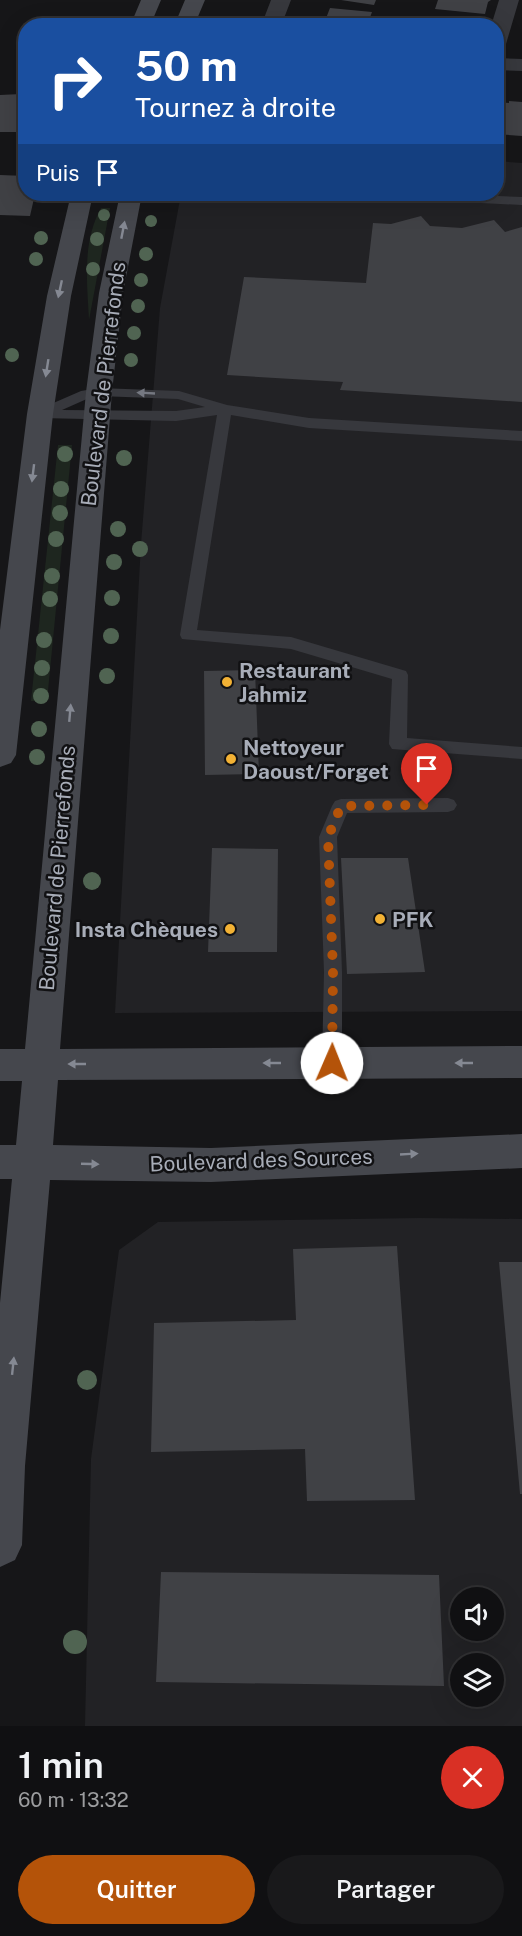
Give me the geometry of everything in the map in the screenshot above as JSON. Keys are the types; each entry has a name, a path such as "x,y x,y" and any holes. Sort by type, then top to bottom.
{"main road":[{"path":"143,18 151,0"},
{"path":"187,18 195,0"},
{"path":"0,755 40,414 59,296 80,201"},
{"name":"Boulevard de Pierrefonds","path":"0,1545 16,1162 40,1064 98,403 111,293 130,201"},
{"path":"0,1065 522,1062"},
{"name":"Boulevard des Sources","path":"16,1162 230,1164 459,1151 522,1151"}],"street":[{"path":"274,18 281,0"},
{"path":"504,18 509,0"},
{"path":"504,64 522,65"}],"lane":[{"path":"504,200 522,201"},
{"path":"40,414 98,403 179,395 225,409 309,423 522,436"},
{"path":"40,414 79,397 98,403 176,416 225,409"},
{"path":"225,409 188,635 291,643 400,675 398,744 522,753"},
{"path":"332,1063 333,972 328,837 341,806 448,805"}],"shaded area":[{"path":"504,162 522,163 522,1011 115,1013 141,544 160,308 180,201 504,201"},
{"path":"101,208 110,208 89,320 88,248"},
{"path":"58,445 72,445 47,701 31,701"},
{"path":"419,1218 522,1219 522,1726 85,1726 91,1459 119,1250 158,1222"}],"building":[{"path":"341,0 376,0 374,5"},
{"path":"438,0 491,0 488,2 485,14 435,9"},
{"path":"330,8 372,12 370,18 326,18"},
{"path":"18,94 16,132 0,132 0,95"},
{"path":"509,101 522,102 522,136 504,135 504,103 509,103"},
{"path":"0,175 18,176 18,201 33,201 30,216 0,215"},
{"path":"421,216 430,226 462,228 494,220 505,232 522,227 522,402 340,390 343,382 227,375 244,277 366,283 373,223 391,224"},
{"path":"255,670 259,774 205,775 204,671"},
{"path":"212,848 278,849 277,952 208,952"},
{"path":"341,858 408,858 425,972 347,974"},
{"path":"397,1246 415,1500 307,1501 305,1449 151,1452 154,1323 296,1320 293,1249"},
{"path":"499,1262 522,1262 522,1494 520,1494"},
{"path":"161,1572 439,1575 444,1686 156,1682"}],"place":[{"name":"Restaurant Jahmiz","path":"227,682"},
{"name":"Nettoyeur Daoust/Forget","path":"231,759"},
{"name":"PFK","path":"380,919"},
{"name":"Insta Chèques","path":"230,929"}],"route":[{"path":"332,1063 333,972 328,837 341,806 427,805"}]}
